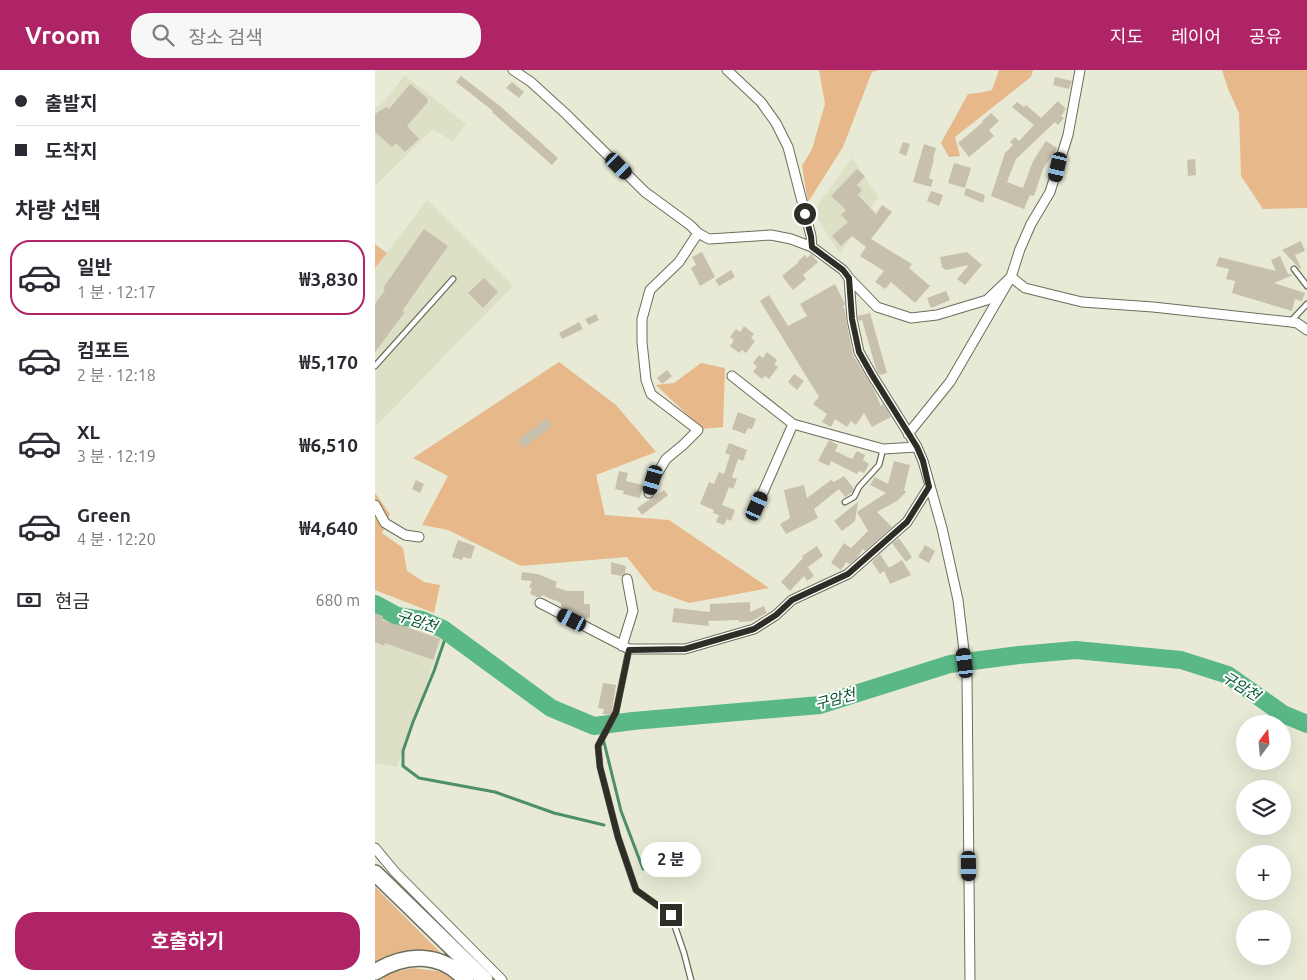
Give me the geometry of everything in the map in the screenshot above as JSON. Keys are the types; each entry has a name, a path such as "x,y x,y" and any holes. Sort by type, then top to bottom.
{"highway":[{"path":"375,873 485,980"},
{"path":"375,972 399,961 420,957 446,963 466,980"}],"street":[{"path":"513,70 531,82 559,107 645,192 709,239 771,235 791,239 812,247 843,270 877,307 911,318 937,315 987,300 1011,278"},
{"path":"727,70 761,102 776,123 788,147 811,236 812,247"},
{"path":"907,434 950,382 1011,278 1020,249 1031,224 1055,180 1068,136 1079,70"},
{"path":"649,493 653,480 666,459 698,430 651,394 646,380 642,342 643,319 650,290 679,262 699,233"},
{"path":"849,278 852,319 859,352 907,434 917,447 923,461 942,528 958,600 967,676 970,980"},
{"path":"1011,278 1025,288 1082,302 1162,308 1291,322 1297,323 1307,330"},
{"path":"732,376 793,424 883,449 917,447"},
{"path":"757,506 793,424"},
{"path":"540,603 625,648 685,649 754,629 776,615 792,600 848,574 907,522 929,487"},
{"path":"375,506 385,523 405,535 419,537"},
{"path":"625,648 633,611 627,579"},
{"path":"375,848 395,872 502,980"}],"lane":[{"path":"1294,269 1307,286"},
{"path":"375,366 453,279"},
{"path":"1291,322 1307,304"},
{"path":"845,502 854,497 859,487 879,465 883,449"},
{"path":"625,648 616,712 598,746 600,767 618,837 636,890 671,915 691,980"}],"shaded area":[{"path":"819,70 879,70 872,72 843,147 808,202 802,166 812,149 825,104"},
{"path":"999,70 1033,70 1031,77 955,137 960,156 949,157 941,143 968,94 992,90"},
{"path":"1222,70 1307,70 1307,208 1263,209 1241,176 1239,113"},
{"path":"404,75 466,124 453,142 433,129 375,186 375,108 385,101"},
{"path":"852,158 878,197 840,254 813,212"},
{"path":"427,200 513,286 376,426 375,268"},
{"path":"375,244 387,253 375,268"},
{"path":"559,362 616,405 656,452 596,475 605,515 669,520 769,588 689,603 653,590 627,557 521,566 448,530 422,525 448,476 413,458"},
{"path":"701,363 725,368 723,427 702,429 656,385 674,383"},
{"path":"375,493 390,514 382,533 403,548 407,571 424,582 440,585 434,613 375,590"},
{"path":"375,608 393,621 443,636 397,767 375,763"},
{"path":"375,886 442,954 408,952 375,967"},
{"path":"412,968 444,972 453,980 381,980 387,974"}],"building":[{"path":"461,76 500,106 558,158 552,165 493,111 456,82"},
{"path":"1055,77 1072,81 1069,89 1053,85"},
{"path":"512,82 524,92 519,98 506,88"},
{"path":"410,84 427,98 428,102 407,126 419,139 405,152 396,143 392,147 375,132 375,114 386,107 389,109"},
{"path":"1058,101 1066,109 1061,116 1064,118 1058,125 1055,122 1016,159 1007,182 1023,188 1033,161 1046,141 1057,148 1043,169 1034,196 1030,195 1024,209 991,196 1005,153 1013,145 1010,142 1015,137 1019,141 1034,125 1012,107 1017,102 1024,107 1026,105 1041,118"},
{"path":"991,113 999,121 989,130 994,136 969,157 958,143"},
{"path":"903,142 910,144 906,156 899,153"},
{"path":"924,144 936,148 929,178 933,180 931,187 913,182"},
{"path":"1195,159 1196,175 1188,176 1187,160"},
{"path":"954,163 971,168 965,188 948,183"},
{"path":"857,169 865,176 857,185 862,190 858,195 876,214 882,205 892,212 871,239 912,264 909,268 930,286 915,303 891,282 885,289 875,282 884,271 860,256 866,247 852,236 841,246 832,236 848,222 841,215 846,210 831,196"},
{"path":"966,188 985,195 983,203 964,195"},
{"path":"931,191 943,195 939,206 927,201"},
{"path":"424,229 448,246 402,311 405,312 375,352 375,304 385,290 383,288"},
{"path":"1301,241 1305,251 1295,255 1300,269 1282,250"},
{"path":"702,252 715,277 700,286 691,268 696,265 692,257"},
{"path":"967,252 982,265 965,285 957,279 969,265 946,270 942,267 940,257"},
{"path":"811,254 818,262 803,275 806,279 793,290 782,276 805,255 807,258"},
{"path":"1280,256 1288,274 1293,275 1274,283 1305,293 1302,301 1295,299 1292,311 1232,293 1235,281 1226,279 1229,269 1216,266 1219,257 1276,271 1271,260"},
{"path":"731,270 735,277 719,286 715,280"},
{"path":"484,278 498,292 483,308 468,293"},
{"path":"835,284 845,304 843,307 853,355 874,390 881,406 883,404 891,417 872,427 864,413 856,425 851,421 847,427 835,419 831,427 822,422 827,414 813,404 819,397 760,301 769,295 788,326 807,316 800,304"},
{"path":"946,291 950,300 931,308 927,298"},
{"path":"870,313 887,373 880,375 877,372 862,320 859,321 858,318 858,316"},
{"path":"596,314 599,320 589,325 585,319"},
{"path":"579,322 583,329 562,339 559,333"},
{"path":"744,326 754,334 751,338 755,341 746,353 742,350 739,353 730,346 734,340 730,337 736,329 740,332"},
{"path":"767,352 777,360 774,364 778,367 769,379 765,376 762,379 753,372 757,366 753,363 759,355 763,358"},
{"path":"667,370 672,376 662,384 657,378"},
{"path":"794,374 804,381 797,390 788,382"},
{"path":"738,412 756,419 752,429 748,428 745,434 732,429"},
{"path":"547,418 553,426 523,448 518,440"},
{"path":"829,440 838,445 835,451 852,459 857,451 865,455 863,460 869,464 864,473 859,471 857,474 831,461 829,466 818,461"},
{"path":"729,443 747,450 743,461 738,459 732,477 737,479 733,489 729,487 722,505 735,510 731,521 727,519 724,525 716,522 719,515 713,513 714,510 700,504 709,482 714,484 719,472 724,474 730,455 725,453"},
{"path":"894,461 910,465 904,490 906,492 897,501 877,512 892,527 865,551 863,549 850,564 846,562 841,570 831,563 844,543 851,548 868,531 857,512 886,493 870,485 875,477 888,484"},
{"path":"619,471 628,473 626,481 643,485 640,498 623,494 624,491 615,489"},
{"path":"844,476 854,489 852,492 845,497 839,489 814,509 818,518 786,534 780,524 790,518 784,490 804,485 807,498 831,480 834,482"},
{"path":"416,480 424,484 420,493 412,489"},
{"path":"664,490 668,495 642,515 637,508"},
{"path":"858,502 855,521 842,531 834,521"},
{"path":"899,538 912,557 906,562 892,543"},
{"path":"458,540 475,546 471,559 463,557 462,560 452,557"},
{"path":"925,545 935,551 929,563 918,557"},
{"path":"817,546 823,556 808,567 814,576 807,581 804,576 790,591 781,582 803,558 802,556"},
{"path":"880,554 889,568 902,560 911,575 890,584 884,571 880,574 872,562"},
{"path":"611,562 626,566 625,573 622,576 611,574"},
{"path":"522,572 538,574 557,582 555,587 567,591 584,591 584,604 590,604 590,618 586,617 587,620 561,607 561,603 542,595 537,597 530,594 532,588 529,587 532,581 521,580"},
{"path":"750,602 750,612 764,606 767,613 752,621 708,621 709,626 672,622 674,608 710,612 710,604"},
{"path":"375,613 383,616 382,620 440,639 433,660 385,643 384,646 375,642"},
{"path":"603,683 616,685 610,715 603,714 604,709 598,708"}],"waterway":[{"name":"구암천","path":"375,604 397,616 422,620 443,629 551,708 594,726 820,705 950,664 1076,650 1181,660 1228,675 1283,714 1307,724"},
{"path":"447,633 403,751 403,766 419,778 495,792 554,813 604,825"},
{"path":"600,726 621,811 643,869"}],"route":[{"path":"671,915 636,890 618,837 600,767 598,746 616,712 629,650 685,649 754,629 776,615 792,600 848,574 907,522 929,487 923,461 917,447 907,434 859,352 852,319 849,278 843,270 812,247 805,214"}]}
